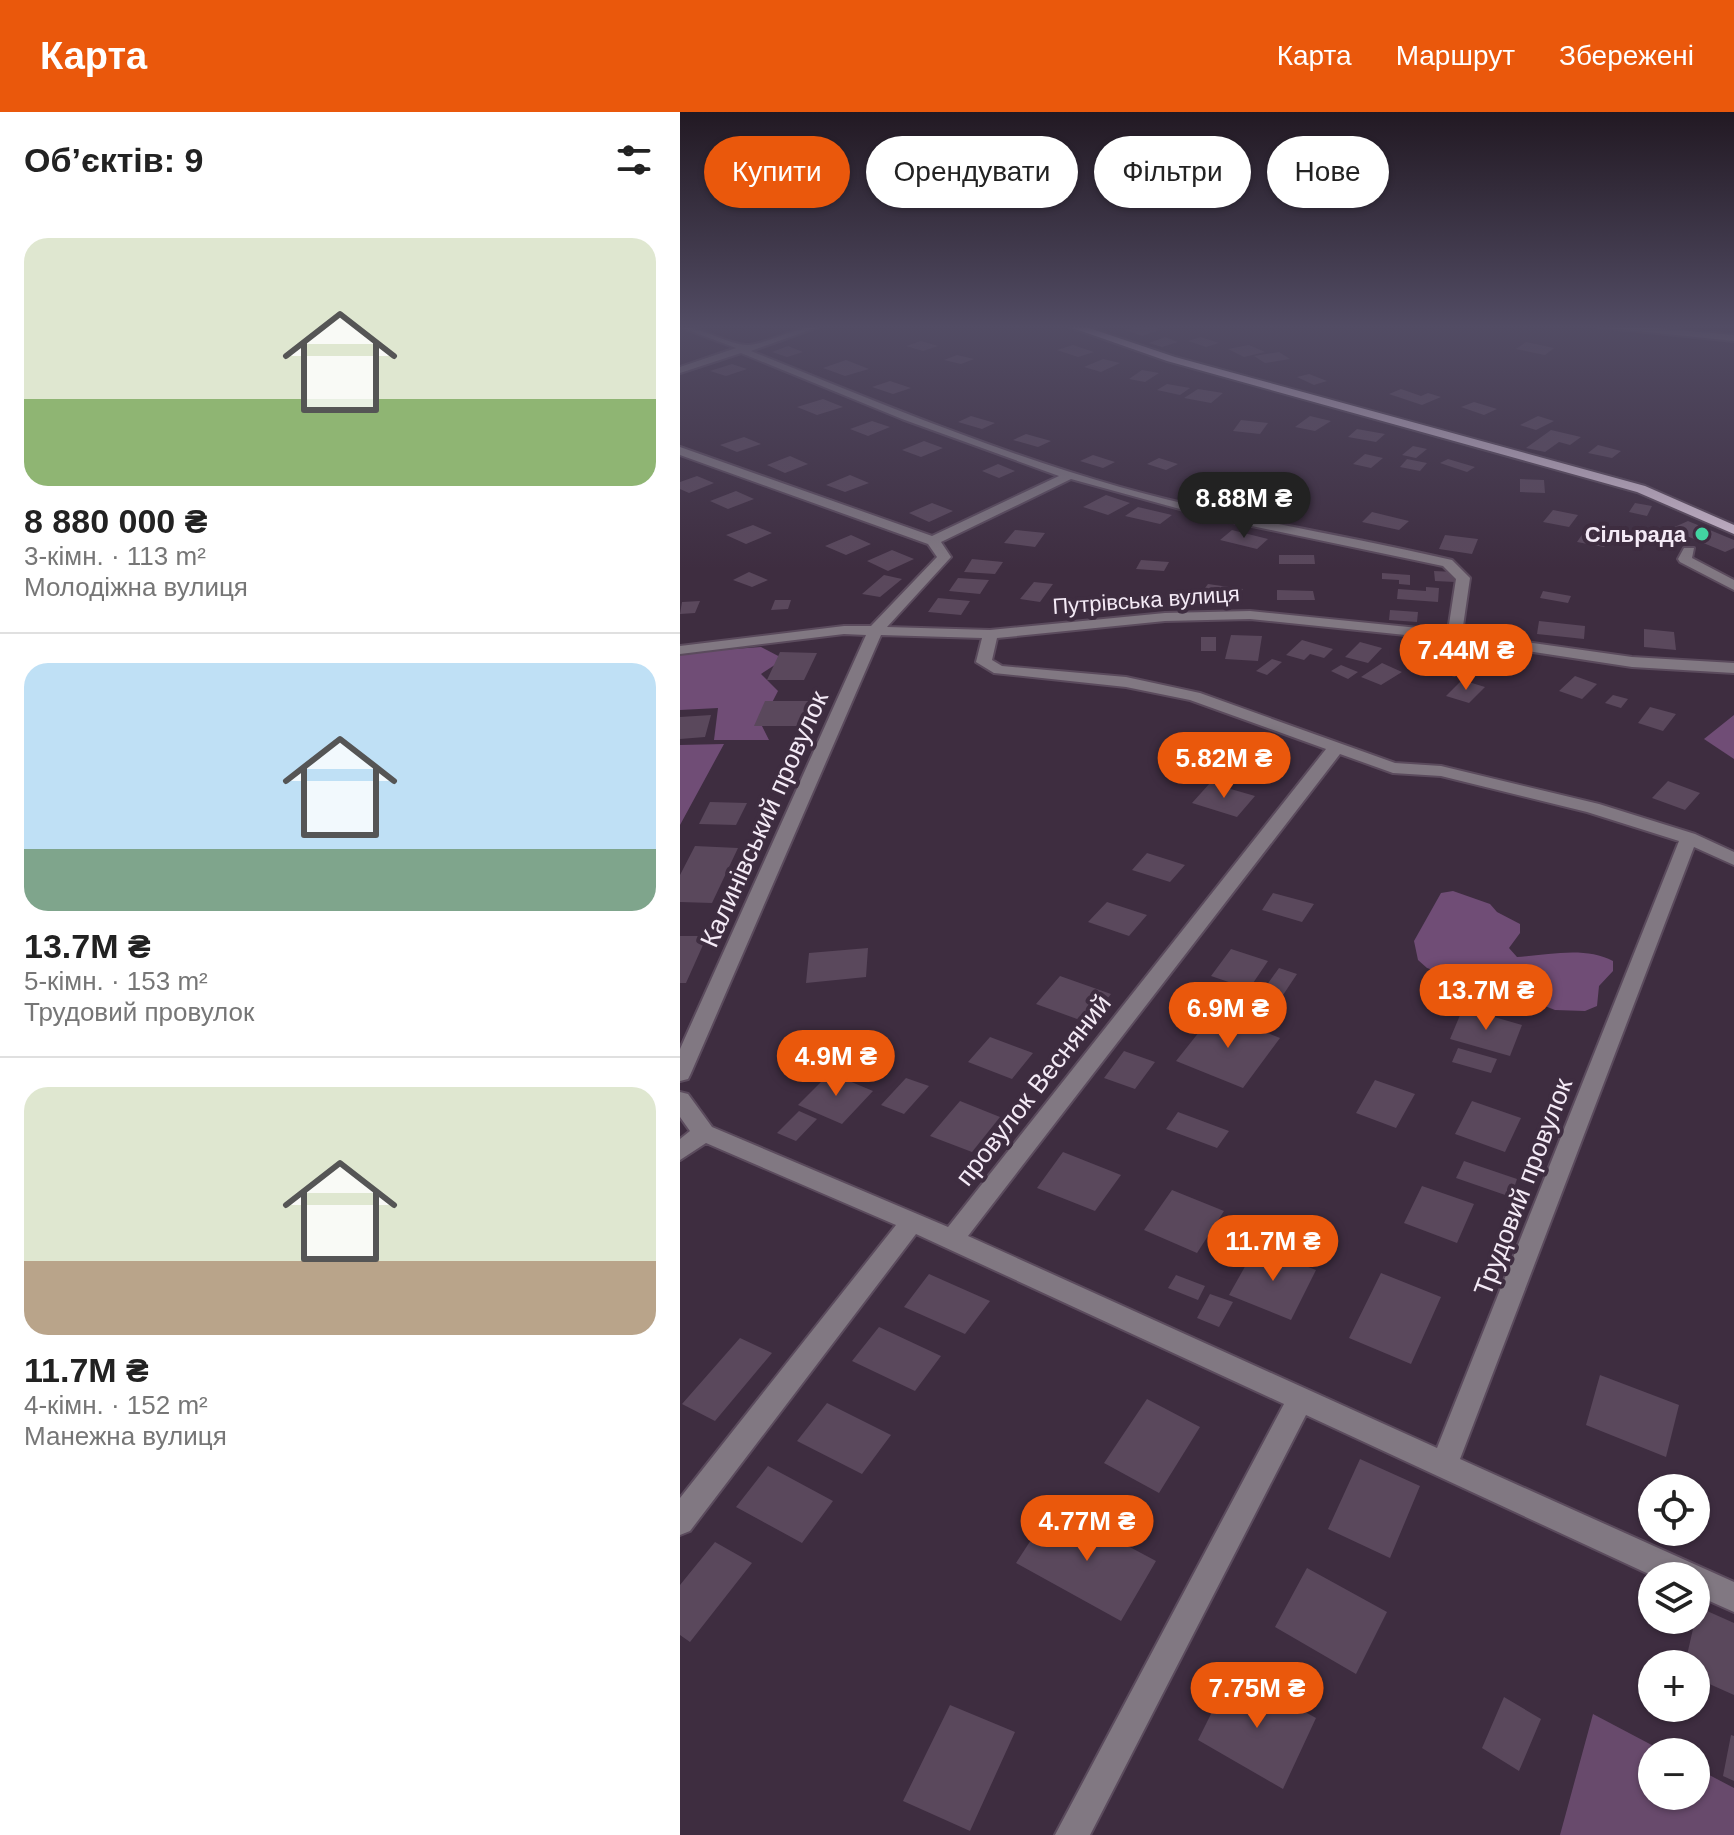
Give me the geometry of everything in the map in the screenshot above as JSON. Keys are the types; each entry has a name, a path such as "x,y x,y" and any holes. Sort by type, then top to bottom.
{"main road":[{"path":"1346,407 1641,489 1734,530"}],"street":[{"path":"884,407 1070,475 1295,535 1447,563 1463,578 1454,636"},
{"path":"680,451 933,541 1070,475"},
{"name":"Калинівський провулок","path":"680,1073 876,630 944,557 933,541"},
{"path":"1689,551 1685,559 1729,584 1734,603"},
{"name":"Путрівська вулиця","path":"680,650 844,630 990,634 1165,617 1250,615 1454,636 1632,662 1734,668"},
{"path":"990,634 984,662 999,670 1126,682 1194,696 1393,768 1441,771 1593,808 1689,838 1734,859"},
{"name":"провулок Весняний","path":"952,1239 1336,748"},
{"name":"Трудовий провулок","path":"1443,1467 1689,838"},
{"path":"680,1100 704,1133 952,1239 1655,1562"},
{"path":"680,1151 704,1133"},
{"path":"680,1521 912,1222"},
{"path":"1072,1835 1300,1400"},
{"path":"1710,1586 1734,1597"}],"shaded area":[{"path":"761,647 784,659 761,674 778,691 761,724 769,740 714,740 718,708 680,710 680,653"},
{"path":"1734,715 1734,759 1704,739"},
{"path":"724,744 680,825 680,745"},
{"path":"1453,891 1490,904 1497,912 1520,924 1520,933 1509,948 1517,957 1578,953 1602,956 1613,961 1613,971 1599,986 1597,1006 1585,1011 1555,1010 1527,999 1479,993 1455,978 1427,968 1418,960 1414,941 1441,893"},
{"path":"1593,1714 1638,1738 1638,1810 1710,1810 1710,1775 1734,1788 1734,1835 1560,1835"}],"building":[{"path":"798,407 842,407 817,415"},
{"path":"1462,407 1497,409 1484,415"},
{"path":"971,416 995,423 982,429 958,422"},
{"path":"1310,416 1331,421 1315,431 1295,427"},
{"path":"1538,416 1554,421 1536,430 1520,425"},
{"path":"1241,420 1268,423 1260,434 1233,431"},
{"path":"872,421 890,427 868,436 850,429"},
{"path":"1357,429 1385,434 1376,442 1348,437"},
{"path":"1551,430 1581,437 1570,445 1559,442 1545,452 1526,448"},
{"path":"1026,434 1051,441 1038,447 1013,440"},
{"path":"744,437 761,444 737,452 720,445"},
{"path":"924,441 943,448 921,457 902,450"},
{"path":"1598,445 1621,451 1612,458 1588,453"},
{"path":"1413,446 1427,449 1416,458 1402,455"},
{"path":"1365,454 1383,458 1371,468 1353,464"},
{"path":"1093,455 1115,462 1103,468 1080,461"},
{"path":"790,456 808,464 785,473 767,465"},
{"path":"1159,458 1178,464 1166,470 1147,464"},
{"path":"1407,459 1427,463 1420,471 1400,467"},
{"path":"1448,459 1475,467 1467,472 1440,463"},
{"path":"998,464 1015,471 999,478 982,471"},
{"path":"850,475 869,483 845,492 826,485"},
{"path":"697,476 714,483 689,493 680,489 680,482"},
{"path":"1520,479 1544,480 1545,493 1520,492"},
{"path":"1219,482 1236,486 1222,497 1204,492"},
{"path":"736,491 754,499 728,509 710,501"},
{"path":"1106,495 1130,503 1108,515 1083,507"},
{"path":"1270,500 1305,508 1294,517 1259,509"},
{"path":"932,503 953,511 929,522 909,513"},
{"path":"1635,503 1652,506 1647,516 1629,512"},
{"path":"1138,507 1172,515 1160,524 1125,516"},
{"path":"1553,510 1578,515 1569,527 1543,522"},
{"path":"1372,512 1409,521 1399,530 1362,522"},
{"name":"Сільрада","path":"1688,521 1734,540 1734,548 1725,552 1670,529"},
{"path":"753,525 772,533 746,544 726,535"},
{"path":"1586,529 1613,534 1604,547 1577,542"},
{"path":"1015,530 1045,533 1035,547 1004,543"},
{"path":"1232,530 1268,539 1257,549 1220,540"},
{"path":"851,535 871,544 846,555 825,546"},
{"path":"1445,535 1478,539 1472,554 1439,549"},
{"path":"892,550 914,559 888,571 867,561"},
{"path":"1279,555 1314,555 1315,564 1279,564"},
{"path":"972,559 1003,562 995,574 964,572"},
{"path":"1141,560 1169,562 1164,571 1136,569"},
{"path":"1434,571 1455,572 1455,582 1435,581"},
{"path":"749,572 768,580 752,587 733,580"},
{"path":"1382,573 1410,575 1410,585 1399,584 1399,580 1382,579"},
{"path":"884,575 902,579 880,597 862,594"},
{"path":"958,578 989,580 980,594 949,591"},
{"path":"1034,582 1053,584 1040,602 1020,599"},
{"path":"1208,584 1243,589 1237,598 1202,592"},
{"path":"1426,587 1439,588 1438,602 1397,599 1398,589 1426,591"},
{"path":"1277,590 1313,591 1315,600 1277,600"},
{"path":"1543,591 1571,596 1568,603 1540,598"},
{"path":"938,598 970,601 961,615 928,612"},
{"path":"775,600 791,600 788,609 771,610"},
{"path":"700,601 695,613 680,614 682,602"},
{"path":"1390,610 1418,612 1417,622 1389,620"},
{"path":"1539,621 1585,626 1584,639 1537,634"},
{"path":"1644,629 1674,632 1676,650 1644,647"},
{"path":"1231,635 1262,636 1258,661 1225,659"},
{"path":"1201,637 1216,637 1216,651 1201,651"},
{"path":"1302,640 1333,649 1324,658 1310,654 1304,660 1286,655"},
{"path":"1360,642 1382,648 1368,663 1345,657"},
{"path":"780,652 817,653 804,680 767,680"},
{"path":"1272,659 1282,662 1267,675 1256,671"},
{"path":"1454,661 1468,665 1455,677 1441,673"},
{"path":"1382,663 1402,672 1381,685 1361,677"},
{"path":"1341,665 1358,672 1348,679 1331,671"},
{"path":"1575,676 1597,684 1582,699 1559,691"},
{"path":"1462,680 1485,687 1469,703 1446,696"},
{"path":"1613,695 1628,699 1621,708 1605,703"},
{"path":"765,701 810,701 800,726 754,726"},
{"path":"1650,707 1676,714 1663,731 1638,723"},
{"path":"711,715 705,737 680,739 680,717"},
{"path":"1668,781 1700,793 1685,810 1652,798"},
{"path":"1210,783 1255,796 1237,817 1192,803"},
{"path":"710,802 747,803 736,825 699,824"},
{"path":"695,846 738,848 712,903 680,902 680,875"},
{"path":"1147,853 1185,865 1170,882 1132,870"},
{"path":"1273,893 1314,904 1302,922 1262,910"},
{"path":"1107,902 1147,915 1129,936 1088,922"},
{"path":"680,936 707,936 686,983 680,983"},
{"path":"868,948 866,977 806,983 809,953"},
{"path":"1231,949 1268,961 1249,989 1211,976"},
{"path":"1279,968 1297,974 1283,995 1264,989"},
{"path":"1060,976 1111,994 1088,1023 1036,1004"},
{"path":"1463,1008 1522,1025 1510,1056 1450,1039"},
{"path":"1215,1012 1280,1038 1243,1088 1176,1061"},
{"path":"990,1037 1033,1053 1012,1079 968,1062"},
{"path":"1458,1048 1497,1059 1491,1073 1452,1062"},
{"path":"1124,1051 1155,1062 1135,1089 1104,1078"},
{"path":"830,1073 873,1091 842,1124 798,1105"},
{"path":"906,1078 929,1086 904,1114 881,1105"},
{"path":"1375,1080 1415,1094 1396,1128 1356,1113"},
{"path":"960,1101 1000,1117 972,1152 930,1136"},
{"path":"1472,1101 1521,1118 1505,1152 1455,1134"},
{"path":"799,1111 817,1119 796,1141 777,1133"},
{"path":"1178,1112 1229,1131 1217,1148 1166,1129"},
{"path":"1063,1152 1121,1175 1095,1211 1037,1188"},
{"path":"1464,1161 1517,1179 1511,1197 1456,1178"},
{"path":"1422,1186 1474,1204 1457,1243 1404,1223"},
{"path":"1172,1190 1224,1211 1197,1253 1144,1230"},
{"path":"1256,1247 1316,1270 1291,1320 1229,1295"},
{"path":"1381,1273 1441,1297 1411,1364 1349,1338"},
{"path":"929,1274 990,1301 965,1334 904,1307"},
{"path":"1176,1275 1205,1286 1198,1300 1168,1288"},
{"path":"1210,1294 1233,1302 1219,1327 1197,1318"},
{"path":"879,1327 941,1356 915,1391 852,1361"},
{"path":"740,1338 772,1353 715,1421 682,1404"},
{"path":"1600,1375 1679,1405 1666,1457 1586,1425"},
{"path":"1147,1399 1200,1427 1159,1493 1104,1463"},
{"path":"827,1403 891,1435 862,1474 797,1441"},
{"path":"1360,1459 1420,1486 1390,1558 1328,1529"},
{"path":"768,1466 833,1501 802,1543 736,1507"},
{"path":"1053,1506 1156,1561 1121,1621 1016,1563"},
{"path":"715,1542 752,1563 690,1642 680,1635 680,1585"},
{"path":"1307,1568 1387,1612 1356,1674 1275,1627"},
{"path":"1710,1612 1734,1623 1734,1695 1710,1684 1710,1650 1688,1650 1692,1634 1710,1634"},
{"path":"1232,1672 1316,1718 1283,1789 1198,1740"},
{"path":"1504,1697 1541,1719 1519,1771 1482,1748"},
{"path":"950,1705 1015,1732 970,1831 903,1801"},
{"path":"1731,1735 1734,1736 1734,1781 1723,1776"}],"place":[{"name":"Сільрада","path":"1702,534"}]}
